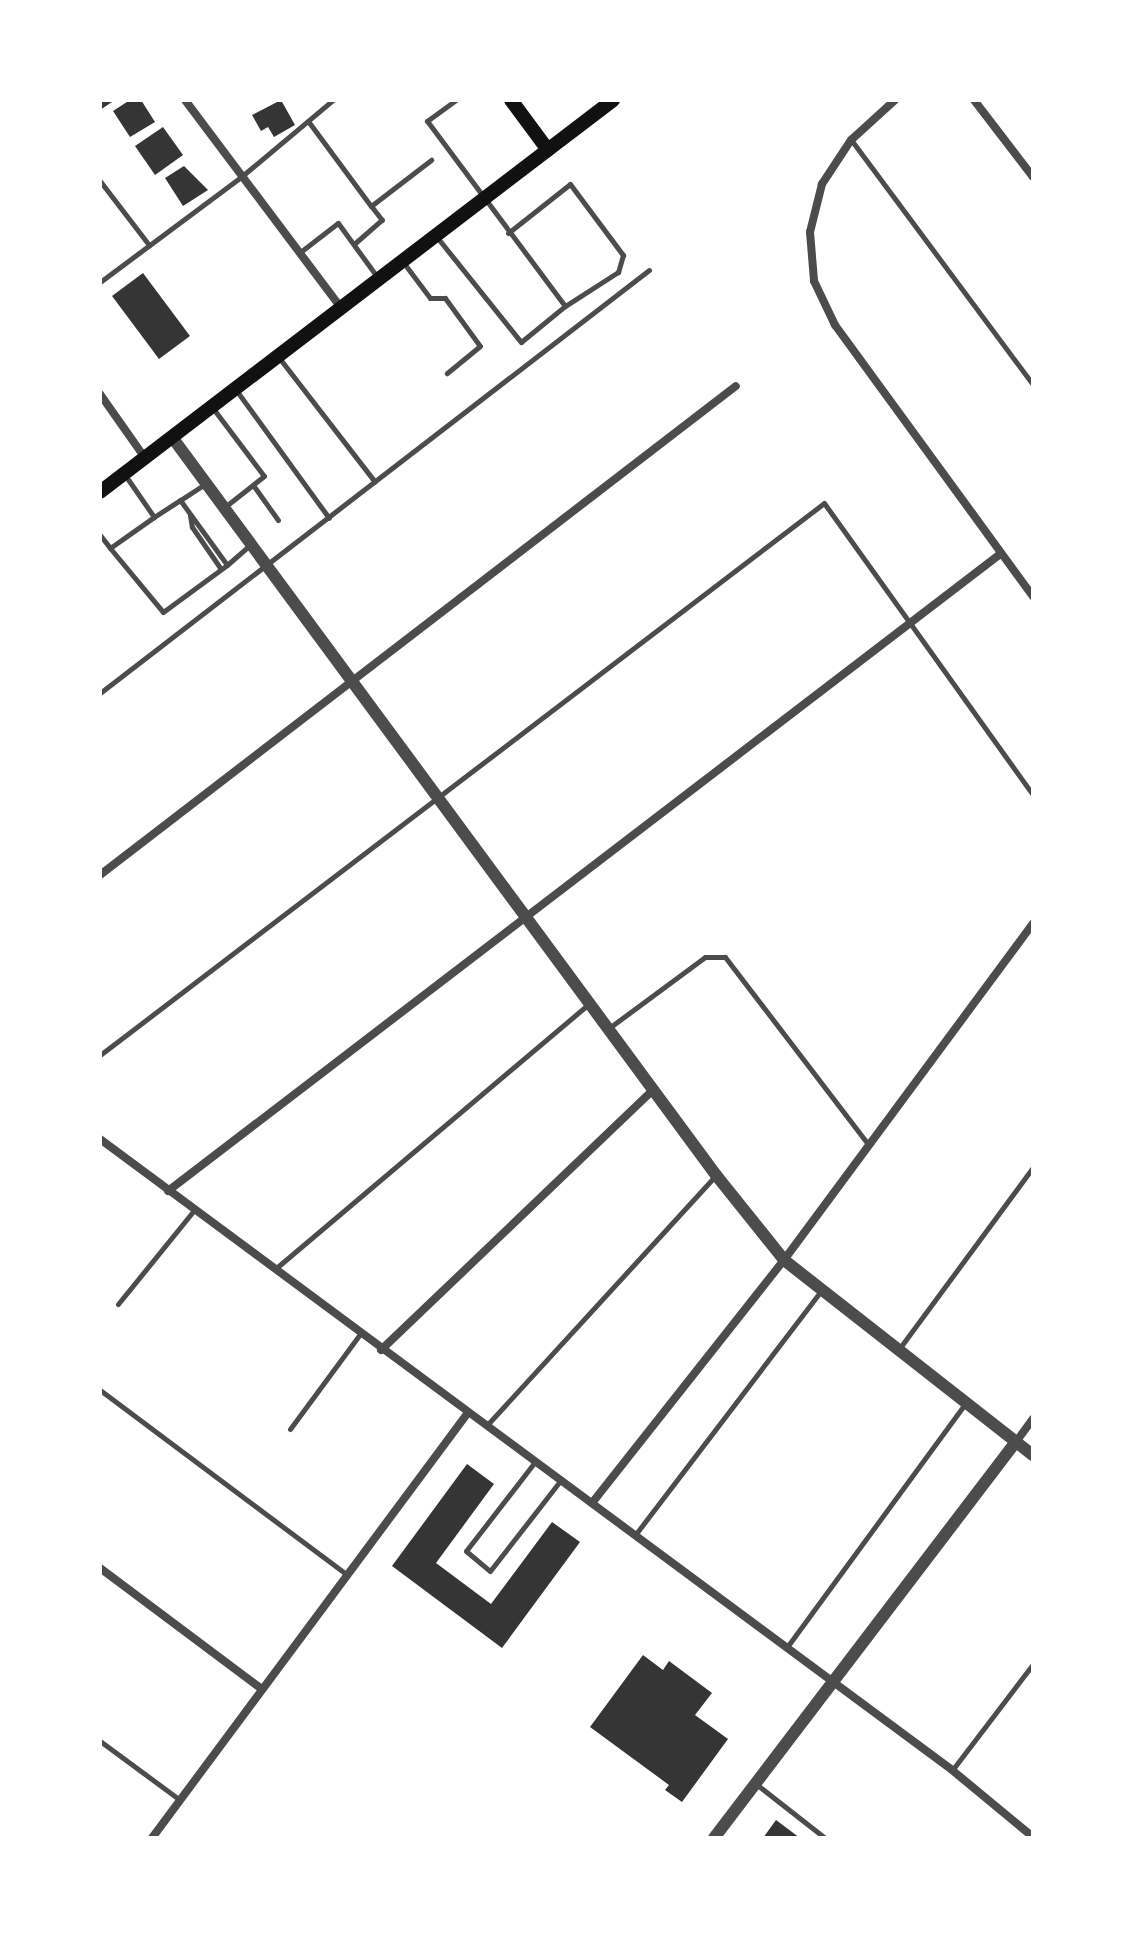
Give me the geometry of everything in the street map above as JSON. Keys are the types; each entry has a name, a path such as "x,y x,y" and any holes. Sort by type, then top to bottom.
{"main road":[{"path":"511,100 548,150"},
{"path":"100,492 607,102"}],"street":[{"path":"185,100 341,308"},
{"path":"895,100 851,140 829,171 814,208 810,244 814,281 835,325 999,555 1033,597"},
{"path":"974,100 1033,177"},
{"path":"100,875 736,386"},
{"path":"100,394 145,458"},
{"path":"172,437 716,1175 784,1260 896,1353 1033,1455"},
{"path":"168,1191 999,555"},
{"path":"592,1503 784,1260 1033,923"},
{"path":"381,1350 653,1090"},
{"path":"100,1139 485,1428 592,1503 952,1770 1033,1837"},
{"path":"152,1838 467,1414"},
{"path":"714,1838 1033,1419"},
{"path":"100,1568 262,1689"}],"lane":[{"path":"100,282 242,176 333,100"},
{"path":"456,100 427,121 482,199 565,306"},
{"path":"308,121 382,220 354,244"},
{"path":"851,140 1033,385"},
{"path":"371,206 431,160"},
{"path":"100,181 149,245"},
{"path":"435,236 521,342 565,306 618,272 623,255 570,184 508,233"},
{"path":"299,253 338,223 379,279"},
{"path":"402,261 430,298 445,298 480,346 447,373"},
{"path":"100,693 649,270"},
{"path":"278,356 375,482"},
{"path":"235,389 329,518"},
{"path":"212,407 264,476 224,509"},
{"path":"124,474 154,517"},
{"path":"110,548 206,483"},
{"path":"253,485 278,520"},
{"path":"180,500 224,567"},
{"path":"100,1055 824,503 912,621 1033,795"},
{"path":"100,535 163,612 251,545"},
{"path":"608,1029 705,957 725,957 868,1144"},
{"path":"274,1270 589,1004"},
{"path":"896,1353 1033,1167"},
{"path":"485,1428 716,1175"},
{"path":"118,1304 194,1210"},
{"path":"635,1535 821,1290"},
{"path":"290,1429 360,1334"},
{"path":"100,1390 347,1575"},
{"path":"787,1647 965,1404"},
{"path":"534,1463 466,1551 490,1571 560,1481"},
{"path":"952,1770 1033,1664"},
{"path":"100,1741 180,1800"},
{"path":"755,1784 825,1838"}],"building":[{"path":"100,100 115,100 100,110"},
{"path":"130,100 141,100 155,122 130,137 113,111"},
{"path":"281,100 295,125 274,137 268,127 261,131 252,115"},
{"path":"163,127 183,155 155,175 135,146"},
{"path":"184,166 208,190 183,206 165,178"},
{"path":"143,273 190,336 159,359 112,296"},
{"path":"467,1464 494,1484 436,1563 491,1604 552,1522 580,1542 502,1648 392,1566"},
{"path":"643,1655 663,1670 669,1661 712,1693 695,1715 728,1739 682,1802 665,1790 669,1785 590,1727"},
{"path":"776,1820 800,1838 763,1838"}]}
